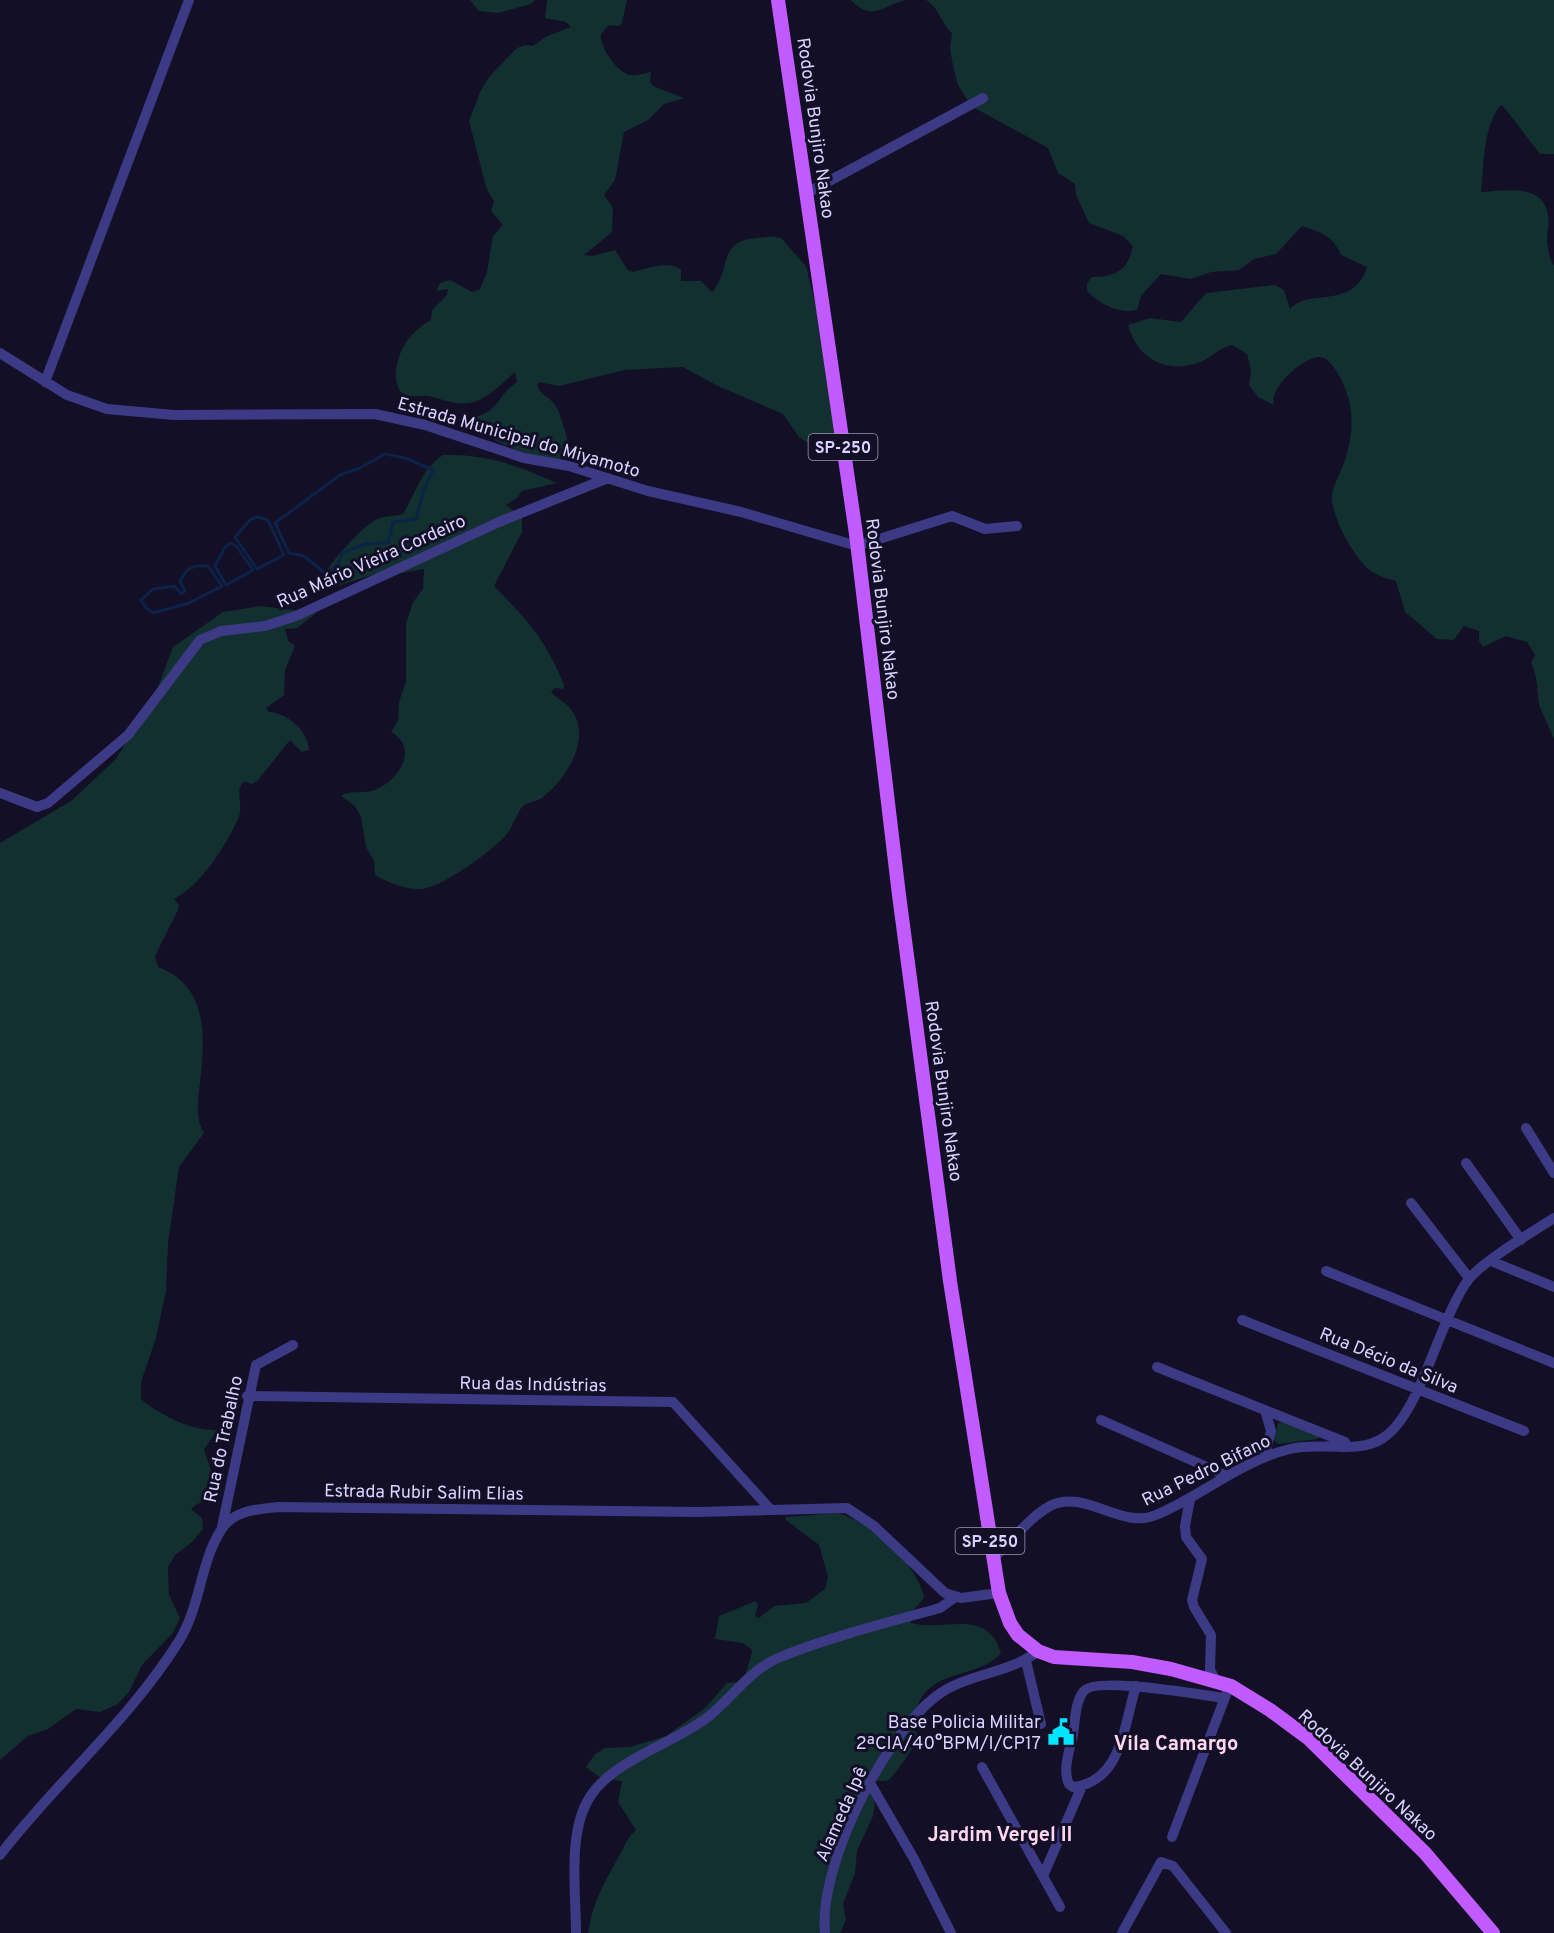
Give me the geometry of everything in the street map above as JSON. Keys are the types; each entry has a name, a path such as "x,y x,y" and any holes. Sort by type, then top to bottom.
{"main road":[{"name":"Rodovia Bunjiro Nakao","path":"778,0 857,546 950,1281 999,1593 1010,1623 1018,1635 1038,1651 1062,1658 1132,1662 1171,1669 1224,1689 1270,1710 1308,1738 1434,1862 1472,1909"},
{"name":"SP-250","path":"1472,1909 1480,1933"},
{"name":"SP-250","path":"1472,1909 1493,1933"}],"street":[{"path":"45,382 189,0"},
{"path":"807,193 983,98"},
{"name":"Estrada Municipal do Miyamoto","path":"0,353 45,382 87,404 139,413 375,414 402,419 524,458 569,466 666,496 781,523 857,546"},
{"name":"Rua Mário Vieira Cordeiro","path":"0,793 37,807 48,803 128,735 200,640 221,631 265,626 296,616 489,526 609,478"},
{"path":"857,546 952,516 985,529 1017,526"},
{"path":"1526,1128 1554,1173"},
{"path":"1466,1163 1521,1240"},
{"path":"1411,1203 1469,1278"},
{"name":"Rua Pedro Bifano","path":"993,1558 1036,1516 1060,1503 1071,1500 1141,1519 1153,1517 1264,1457 1314,1445 1369,1445 1383,1439 1393,1430 1417,1389 1469,1278 1554,1218"},
{"path":"1491,1261 1554,1287"},
{"path":"1326,1271 1554,1363"},
{"name":"Rua Décio da Silva","path":"1242,1320 1524,1431"},
{"name":"Rua do Trabalho","path":"222,1527 247,1396 256,1365 293,1345"},
{"path":"1157,1367 1353,1446"},
{"name":"Rua das Indústrias","path":"247,1396 673,1402 771,1510"},
{"path":"1264,1457 1271,1431 1265,1410"},
{"path":"1101,1420 1227,1476"},
{"path":"1190,1499 1185,1526 1186,1537 1202,1559 1192,1600 1210,1635 1210,1670 1224,1689"},
{"name":"Estrada Rubir Salim Elias","path":"222,1527 242,1513 278,1507 698,1512 847,1508 855,1511 945,1593 954,1598"},
{"path":"0,1855 114,1730 164,1664 193,1616 212,1550 222,1527"},
{"path":"576,1933 577,1828 596,1786 617,1770 661,1747 707,1718 748,1679 776,1659 940,1608 954,1598 999,1593"},
{"name":"Alameda Ipê","path":"825,1933 826,1906 831,1878 852,1820 870,1783 902,1734 935,1697 954,1686 1026,1661 1038,1651"},
{"path":"1026,1661 1041,1724"},
{"path":"1136,1686 1110,1769 1100,1778 1082,1786 1069,1784 1066,1772 1082,1693 1094,1685 1136,1686 1224,1689"},
{"path":"1172,1837 1224,1689"},
{"path":"982,1767 1060,1907"},
{"path":"870,1783 914,1859 951,1933"},
{"path":"1043,1876 1082,1786"},
{"path":"1122,1933 1161,1862 1167,1862 1226,1933"}],"green space":[{"path":"470,0 535,0 531,4 498,13 479,11"},
{"path":"547,0 627,0 622,23 619,26 609,25 601,34 606,52 615,65 626,73 636,75 651,72 650,82 653,86 684,98 664,104 648,120 624,132 615,180 604,195 613,208 612,232 584,255 592,256 615,250 628,270 633,272 664,265 676,267 681,270 681,281 701,281 712,292 718,284 730,251 735,245 744,240 757,238 781,238 806,266 822,332 834,432 832,452 824,461 813,446 799,437 783,414 718,386 683,367 625,370 559,386 538,382 539,390 557,408 568,442 569,450 560,458 564,467 500,443 466,418 485,414 491,409 517,382 515,372 488,395 469,403 455,403 430,396 408,396 400,390 396,379 398,360 410,337 431,320 432,310 447,295 448,289 436,291 440,283 450,280 472,292 480,289 487,272 493,236 503,225 491,211 494,201 487,190 469,121 480,92 489,77 517,48 525,45 533,46 547,36 571,27 566,22 545,18"},
{"path":"851,0 906,0 872,11 859,7"},
{"path":"926,0 1554,0 1554,154 1540,154 1503,106 1500,106 1487,135 1481,192 1511,190 1530,193 1539,197 1545,204 1548,215 1547,244 1554,265 1554,739 1539,705 1536,677 1531,662 1535,655 1527,642 1506,636 1483,647 1479,641 1479,631 1464,626 1454,640 1437,639 1405,612 1396,581 1370,570 1361,562 1349,544 1338,523 1332,494 1348,451 1351,415 1344,386 1338,373 1329,362 1320,357 1313,358 1297,368 1276,391 1274,405 1258,397 1249,385 1251,370 1247,354 1232,345 1200,362 1188,365 1165,365 1146,355 1138,347 1128,325 1150,318 1181,322 1206,293 1275,285 1284,290 1290,309 1308,299 1342,294 1352,289 1360,281 1367,267 1341,255 1334,243 1326,236 1302,226 1276,254 1254,259 1239,270 1211,272 1191,279 1161,274 1141,296 1137,310 1123,311 1104,304 1087,291 1087,283 1092,277 1108,276 1120,270 1128,261 1133,246 1123,236 1089,223 1076,195 1075,184 1058,173 1048,148 971,106 958,85 953,66 950,48 952,33"},
{"path":"443,455 474,456 502,462 557,483 522,491 517,498 506,505 522,517 522,532 494,586 527,621 543,643 564,685 563,689 555,688 551,692 568,706 576,717 579,730 575,755 569,768 543,797 522,807 508,832 499,842 479,859 442,882 431,887 416,889 397,885 375,875 374,861 366,847 361,817 355,806 341,796 377,789 393,778 403,762 404,746 391,732 398,721 399,702 406,681 406,624 413,602 423,589 424,569 401,573 381,572 325,590 316,588 334,560 364,529 380,518 403,514 424,474"},
{"path":"261,606 316,613 297,628 285,629 288,641 295,646 285,670 284,695 266,708 269,712 289,719 301,729 309,750 302,752 290,740 258,780 252,784 245,781 242,784 239,793 240,813 233,830 203,875 194,885 174,899 179,905 178,910 155,956 158,967 175,976 187,987 200,1015 203,1048 198,1108 199,1121 204,1133 179,1167 168,1243 166,1291 156,1338 141,1382 141,1399 176,1421 197,1428 217,1430 204,1450 212,1474 213,1487 208,1498 191,1509 202,1518 203,1529 192,1542 175,1555 168,1567 169,1595 180,1618 173,1633 142,1665 129,1692 118,1704 100,1712 76,1709 48,1729 28,1736 0,1760 0,843 71,801 116,759 155,695 173,647 223,612"},
{"path":"1284,1422 1319,1436 1318,1439 1278,1444 1274,1440 1278,1423"},
{"path":"837,1513 864,1525 877,1534 903,1558 913,1572 924,1598 909,1615 911,1623 976,1626 986,1630 995,1639 1001,1653 983,1666 941,1681 923,1695 912,1726 919,1737 915,1745 890,1779 875,1780 870,1784 875,1804 873,1816 857,1851 855,1873 843,1904 846,1920 840,1933 588,1933 592,1913 603,1885 636,1830 618,1802 622,1781 601,1778 586,1767 595,1754 605,1748 630,1747 666,1736 705,1708 727,1683 745,1681 752,1650 743,1643 715,1639 719,1616 756,1601 758,1605 755,1616 759,1618 774,1606 806,1603 825,1589 828,1577 819,1545 786,1520 786,1517"}],"waterway":[{"path":"385,454 405,458 433,470 424,489 416,519 393,522 388,543 365,544 342,553 338,564 326,574 304,556 289,553 275,523 340,475 360,468 385,454"},
{"path":"258,517 268,520 284,555 257,569 235,537 251,519 258,517"},
{"path":"231,543 236,546 253,570 226,585 215,566 225,547 231,543"},
{"path":"196,566 208,566 222,586 189,603 153,613 146,608 141,600 153,589 175,586 181,594 185,591 180,581 187,570 196,566"}],"place":[{"name":"Base Policia Militar 2ªCIA/40°BPM/I/CP17","path":"1061,1732"}],"district":[{"name":"Vila Camargo","path":"1176,1743"},
{"name":"Jardim Vergel II","path":"1000,1834"}]}
